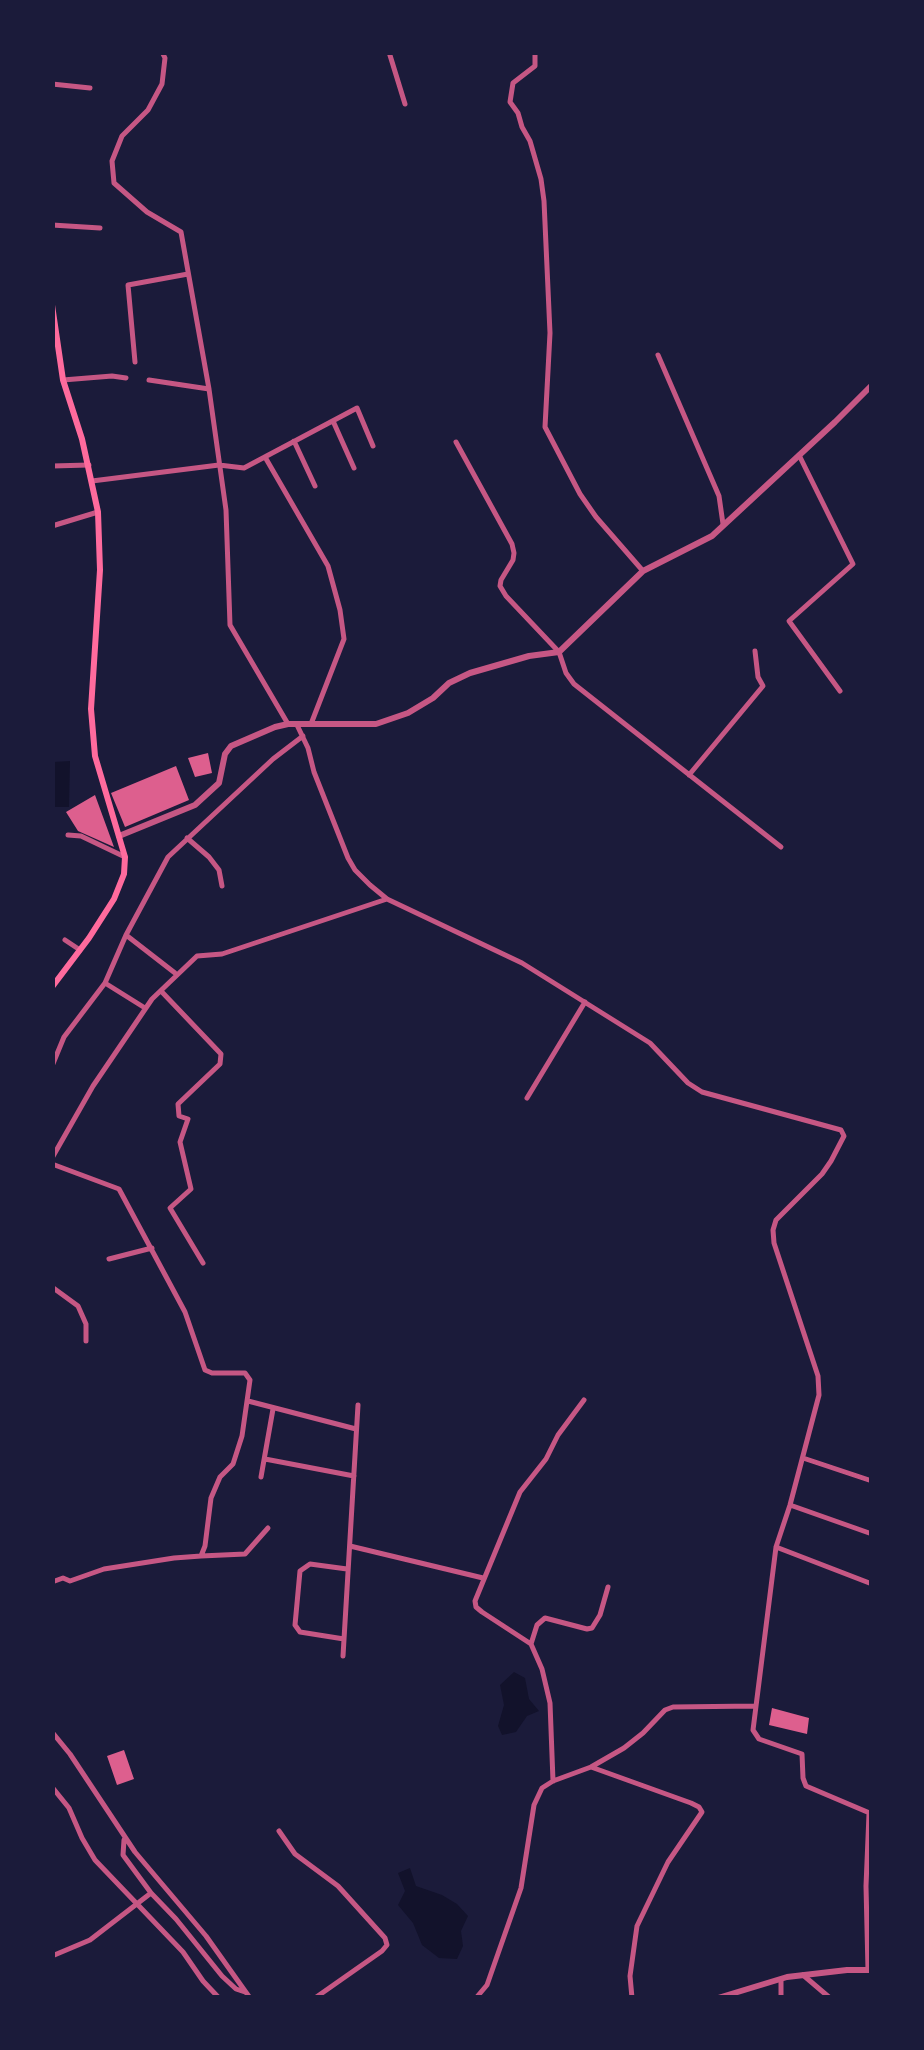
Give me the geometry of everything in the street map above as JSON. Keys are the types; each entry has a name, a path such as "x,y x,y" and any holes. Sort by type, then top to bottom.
{"main road":[{"path":"52,305 63,380 82,439 98,512 100,570 91,710 95,756 124,857 124,874 114,899 52,987"}],"street":[{"path":"162,52 162,84 148,110 122,136 112,161 114,184 147,212 180,232 209,388 226,510 230,625 302,736 355,870 387,899 522,963 650,1043 688,1083 702,1092 841,1130 844,1136 822,1174 776,1220 773,1230 818,1376 819,1395 776,1546 752,1730 759,1739 802,1754 806,1786 870,1814 866,1886 870,1970 803,1975 718,1998"},
{"path":"388,52 406,104"},
{"path":"535,52 535,66 513,84 510,102 530,141 544,201 550,333 544,427 596,518 643,571"},
{"path":"52,84 90,88"},
{"path":"52,226 100,228"},
{"path":"135,362 128,285 188,274"},
{"path":"658,355 719,496 723,526"},
{"path":"63,380 126,378"},
{"path":"150,380 209,388"},
{"path":"120,836 195,806 219,783 225,754 231,746 275,727 376,724 408,712 470,673 559,652 643,571 712,536 872,385"},
{"path":"92,481 219,465 244,468 357,408 374,446"},
{"path":"333,420 354,468"},
{"path":"294,441 315,486"},
{"path":"456,442 512,544 514,554 500,586 559,652 574,684 781,847"},
{"path":"798,455 853,564 788,621 840,691"},
{"path":"264,456 328,566 340,610 344,639 311,724"},
{"path":"52,466 88,466"},
{"path":"52,526 98,512"},
{"path":"688,775 762,686 755,651"},
{"path":"52,1066 64,1037 104,983 168,857 272,759 302,736"},
{"path":"68,835 81,836 124,857"},
{"path":"187,838 209,857 222,886"},
{"path":"201,1556 211,1498 220,1477 233,1464 250,1380 245,1373 206,1370 186,1312 119,1189 52,1161 93,1086 145,1008 198,956 222,954 387,899"},
{"path":"126,935 176,974"},
{"path":"64,940 80,950"},
{"path":"104,983 145,1008"},
{"path":"161,991 221,1054 220,1064 178,1104 179,1116 188,1119 180,1142 191,1189 170,1208 204,1263"},
{"path":"527,1098 585,1002"},
{"path":"109,1258 152,1248"},
{"path":"52,1287 78,1306 86,1324 86,1341"},
{"path":"553,1781 548,1687 531,1644 476,1607 475,1601 520,1492 584,1400"},
{"path":"248,1401 356,1429"},
{"path":"342,1656 358,1404"},
{"path":"261,1477 273,1408"},
{"path":"802,1458 872,1482"},
{"path":"265,1459 354,1476"},
{"path":"790,1504 872,1534"},
{"path":"52,1582 174,1558 245,1554 268,1528"},
{"path":"350,1546 483,1578"},
{"path":"776,1546 872,1584"},
{"path":"344,1639 300,1632 295,1625 300,1571 310,1564 348,1569"},
{"path":"531,1644 537,1625 545,1618 592,1628 608,1587"},
{"path":"476,1998 487,1985 521,1888 534,1805 542,1788 624,1748 665,1710 756,1706"},
{"path":"52,1732 124,1836 206,1936 248,1995"},
{"path":"591,1767 690,1802 702,1812 668,1862 637,1926 630,1976 632,1998"},
{"path":"52,1787 70,1808 95,1860 183,1952 219,1998"},
{"path":"279,1831 295,1854 338,1886 385,1938 382,1952 315,1998"},
{"path":"124,1836 123,1855 151,1892 222,1976 248,1995"},
{"path":"52,1956 90,1940 151,1892"},
{"path":"803,1975 830,1998"},
{"path":"781,1998 782,1979"}],"shaded area":[{"path":"70,761 69,807 53,807 53,762"},
{"path":"514,1672 525,1678 529,1699 539,1711 527,1716 516,1732 502,1735 498,1726 504,1705 500,1685"},
{"path":"410,1868 416,1886 442,1895 468,1916 461,1931 463,1946 457,1959 439,1958 422,1945 413,1923 398,1905 405,1891 398,1873"}],"building":[{"path":"208,753 212,773 195,777 188,758"},
{"path":"176,766 189,800 125,827 111,793"},
{"path":"95,795 114,847 78,831 66,812"},
{"path":"772,1708 809,1718 807,1734 769,1725"},
{"path":"124,1750 134,1779 117,1785 107,1756"}]}
